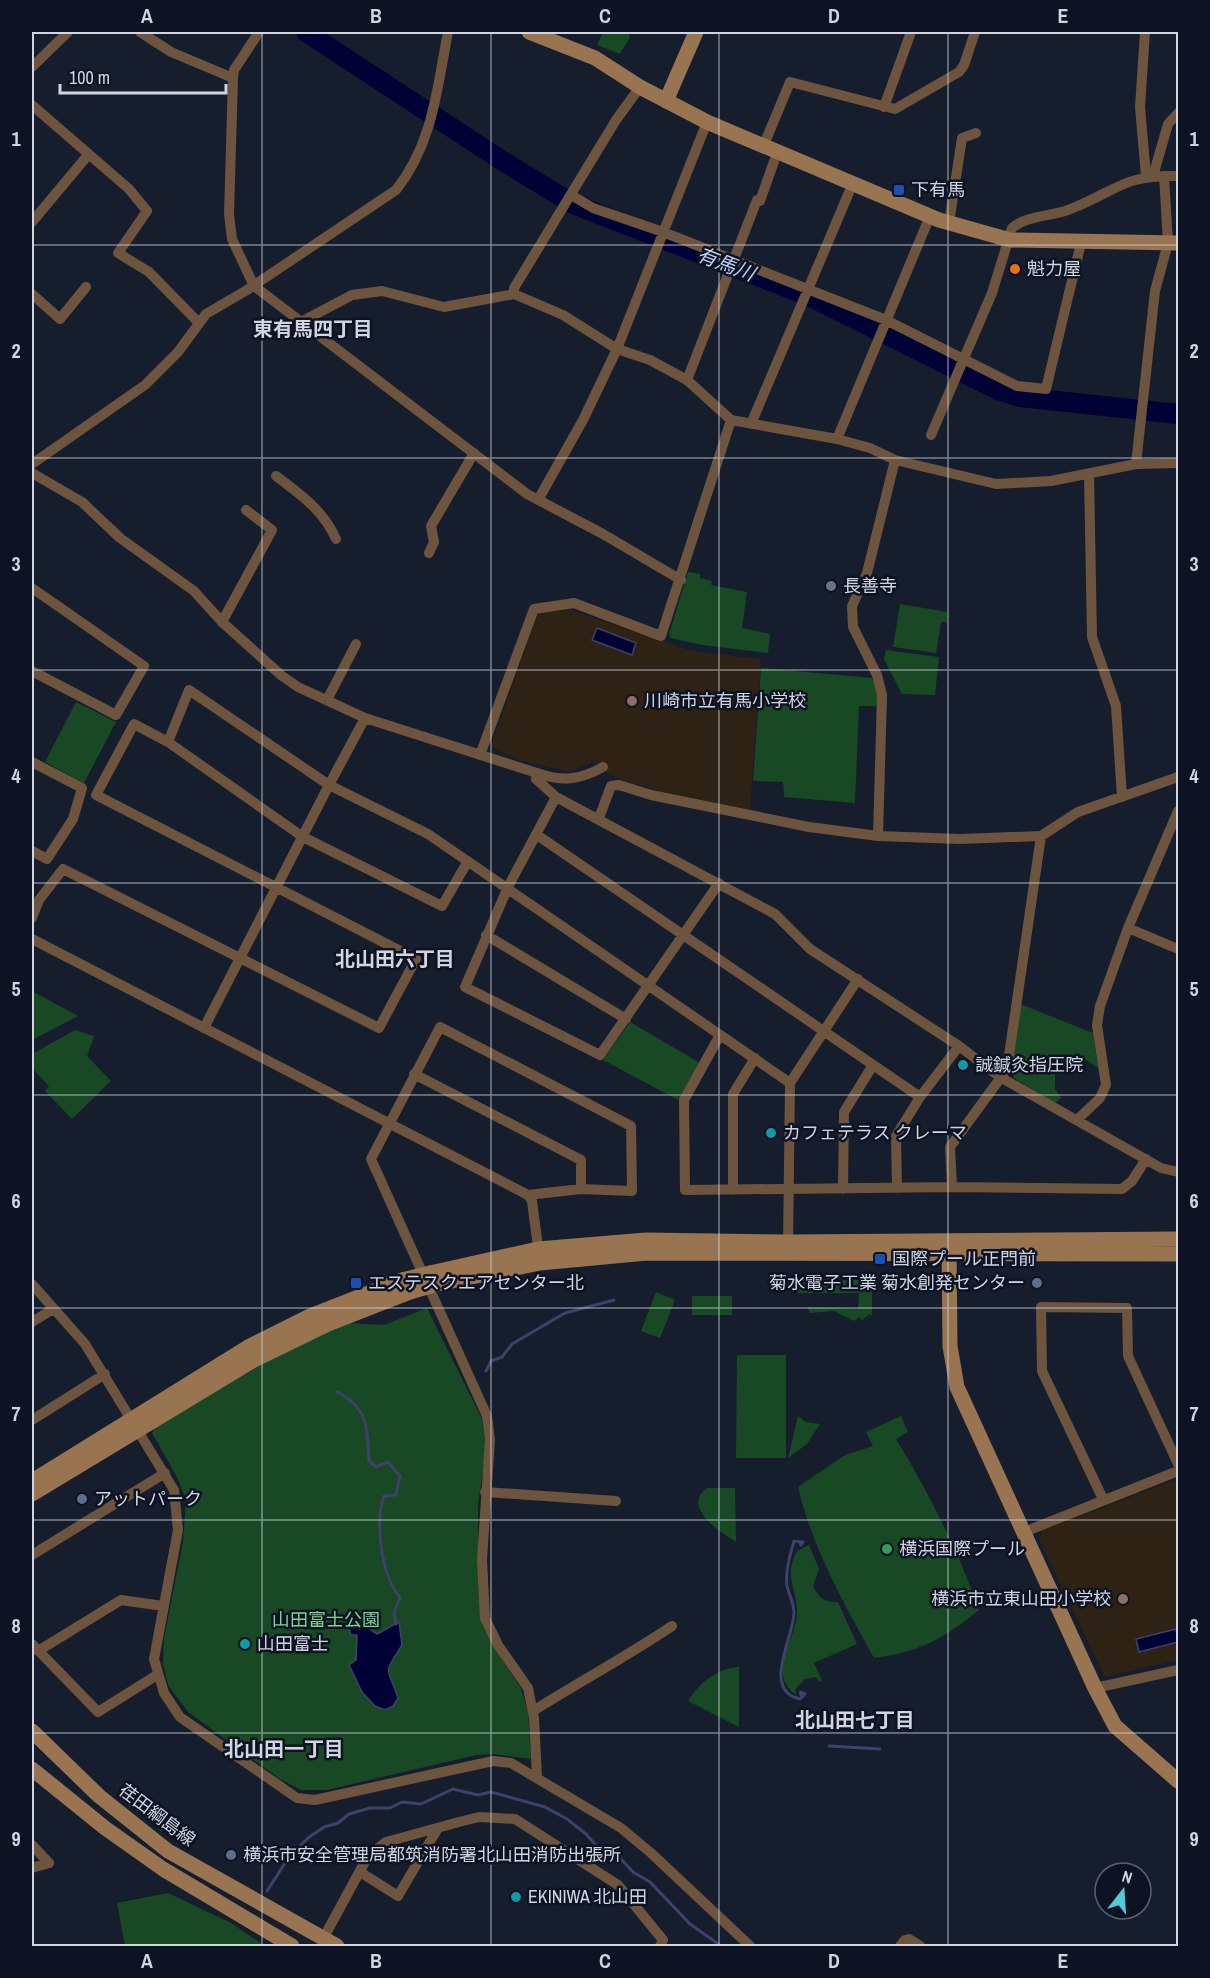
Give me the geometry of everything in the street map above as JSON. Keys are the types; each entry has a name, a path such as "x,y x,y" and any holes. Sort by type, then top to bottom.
{"street":[{"path":"32,67 68,32"},
{"path":"140,32 171,52 233,78"},
{"path":"257,32 234,70 229,214 232,239 254,285 538,500 603,534 681,580"},
{"path":"32,464 146,386 178,352 206,314 254,285 396,190 413,169 421,153 434,106 448,32"},
{"path":"529,32 595,58 640,87 707,122 949,223 1010,240 1173,243"},
{"path":"666,101 696,32"},
{"path":"884,106 911,32"},
{"path":"687,380 758,200 790,82 895,109 959,72 964,65 975,32"},
{"path":"1136,464 1155,291 1173,243 1154,176 1140,107 1145,32"},
{"path":"514,294 514,288 640,87"},
{"path":"32,105 129,189 147,211 118,253 149,272 199,323"},
{"path":"1154,176 1168,124 1179,113"},
{"path":"538,500 583,420 616,349 707,122"},
{"path":"949,223 962,138 976,133"},
{"path":"32,222 88,155"},
{"path":"931,435 992,293 1012,228 1019,222 1072,209 1122,183 1154,176 1179,176"},
{"path":"751,424 852,183"},
{"path":"571,195 593,208 663,232 733,263 886,320 1017,386 1046,390 1081,243"},
{"path":"837,439 930,216"},
{"path":"32,294 60,319 86,287"},
{"path":"301,322 352,295 382,291 444,307 514,294 563,315 616,349 650,360 687,380 731,420 837,439 870,448 895,460 996,484 1051,481 1136,464 1179,463"},
{"path":"480,755 534,609 574,603 661,636 731,420"},
{"path":"429,554 434,542 431,526 474,453"},
{"path":"878,836 882,695 877,675 853,627 852,606 867,573 895,460"},
{"path":"32,473 82,502 120,538 194,591 222,622 282,676 327,700 365,718 537,773 573,780 587,776 603,767"},
{"path":"1089,474 1092,637 1116,706 1122,796"},
{"path":"276,476 317,508 329,523 336,539"},
{"path":"222,622 272,530 246,510"},
{"path":"32,588 144,666 116,715 32,671"},
{"path":"327,700 356,644"},
{"path":"168,742 189,690 328,785 428,834 790,1083"},
{"path":"204,1028 328,785 365,718"},
{"path":"32,918 39,900 63,868 379,1028 416,959 96,795 134,724 168,742 303,837 442,906 468,861"},
{"path":"32,762 82,788 73,819 47,859 32,851"},
{"path":"537,773 536,779 556,797 775,914 810,949 959,1046 1000,1077 1161,1168 1179,1172"},
{"path":"599,818 611,786 619,785 651,795 809,827 878,836 960,839 1041,836 1078,813 1179,777"},
{"path":"556,797 508,887 465,987 600,1055 718,883"},
{"path":"1077,1120 1100,1098 1106,1085 1097,1025 1100,1006 1128,928 1179,812"},
{"path":"537,834 920,1097"},
{"path":"952,1187 950,1147 1007,1069 1041,836"},
{"path":"1128,928 1179,949"},
{"path":"486,935 626,1019"},
{"path":"32,939 528,1195 532,1201 539,1256"},
{"path":"788,1248 790,1083 858,979"},
{"path":"528,1195 581,1190 632,1191 630,1126 440,1027 387,1124 371,1159 487,1416 490,1440 482,1560 485,1618 498,1645 528,1688 533,1711 537,1776"},
{"path":"720,1035 684,1100 685,1191 952,1187 1122,1189 1132,1181 1146,1159"},
{"path":"897,1188 896,1136 920,1097 959,1046"},
{"path":"733,1190 733,1094 755,1058"},
{"path":"843,1190 844,1112 873,1065"},
{"path":"414,1074 581,1160 581,1190"},
{"path":"32,1494 248,1347 310,1316 434,1279 539,1256 646,1240 788,1248 949,1247 1179,1239"},
{"path":"949,1247 1179,1254"},
{"path":"949,1247 950,1346 957,1387 1095,1688 1115,1726 1179,1781"},
{"path":"32,1284 82,1340 105,1374 174,1490 178,1530 155,1643 157,1675 170,1704 180,1717 297,1798 315,1800 493,1761 511,1763 537,1776 621,1828 651,1852 750,1947"},
{"path":"1103,1499 1042,1371 1041,1307 1127,1308 1128,1356 1179,1464"},
{"path":"32,1322 53,1309"},
{"path":"32,1420 105,1374"},
{"path":"32,1481 135,1424"},
{"path":"1024,1532 1179,1471"},
{"path":"32,1555 165,1473"},
{"path":"485,1492 616,1501"},
{"path":"157,1675 98,1712 35,1647 121,1600 163,1606"},
{"path":"533,1711 589,1675 621,1660 672,1626"},
{"path":"1095,1688 1179,1670"},
{"name":"荏田綱島線","path":"32,1731 99,1796 168,1851 337,1947"},
{"path":"32,1769 105,1828 163,1869 292,1947"},
{"path":"323,1939 368,1856 386,1842 479,1817 515,1819 618,1885 663,1940 660,1947"},
{"path":"360,1872 398,1896 438,1828"},
{"path":"32,1845 50,1863 32,1868"},
{"path":"900,1947 905,1940 920,1947"}],"shaded area":[{"name":"川崎市立有馬小学校","path":"571,610 692,651 761,659 750,810 665,793 609,775 603,767 592,762 570,772 519,760 493,748 492,742 539,612"},
{"path":"597,628 636,643 632,655 592,640"},
{"name":"横浜市立東山田小学校","path":"1178,1479 1178,1660 1105,1677 1039,1539 1043,1530"},
{"path":"356,1620 377,1634 399,1622 402,1645 388,1671 398,1698 393,1706 385,1710 375,1706 362,1692 349,1665 356,1660 357,1635 351,1635 349,1629"},
{"path":"1176,1629 1178,1642 1139,1652 1136,1639"}],"green space":[{"path":"603,32 629,34 630,37 620,54 597,45"},
{"path":"688,572 700,574 700,578 712,581 711,585 747,592 742,628 770,634 768,653 702,645 671,638 669,634"},
{"path":"900,604 947,612 947,622 941,622 936,653 893,647"},
{"path":"886,650 939,657 935,695 902,694 884,659"},
{"path":"761,668 872,678 878,694 878,706 859,706 855,803 784,797 783,782 753,781"},
{"path":"76,702 116,722 84,783 45,762"},
{"path":"32,991 78,1016 32,1040"},
{"path":"1020,1004 1093,1033 1098,1068 1080,1056 1065,1060 1055,1071 1055,1089 1061,1098 1055,1103 1014,1078 1011,1070"},
{"path":"630,1022 700,1063 678,1100 603,1060"},
{"path":"75,1030 94,1036 87,1056 111,1081 72,1119 45,1091 49,1086 32,1068 32,1054"},
{"path":"798,1279 858,1280 872,1290 872,1316 870,1314 862,1320 859,1317 854,1321 834,1311 810,1313 807,1307 858,1309 859,1293 797,1293"},
{"path":"656,1292 675,1300 660,1338 641,1331"},
{"path":"692,1296 732,1296 732,1315 692,1315"},
{"name":"山田富士公園","path":"427,1308 482,1419 486,1450 478,1505 478,1576 499,1655 521,1688 528,1713 531,1759 494,1754 476,1755 327,1790 301,1790 280,1779 188,1712 168,1685 163,1664 164,1638 183,1542 186,1500 178,1479 152,1433 155,1427 302,1341 347,1323 384,1325"},
{"path":"737,1355 786,1355 786,1458 736,1458"},
{"path":"798,1416 806,1422 820,1424 807,1444 788,1458"},
{"name":"横浜国際プール","path":"901,1416 908,1432 896,1439 942,1522 979,1610 930,1643 905,1652 874,1658 840,1596 820,1553 798,1487 845,1455 873,1446 866,1432"},
{"path":"707,1488 735,1488 736,1542 713,1526 701,1511 698,1503 700,1495"},
{"path":"809,1545 819,1569 813,1586 822,1598 838,1602 857,1644 814,1663 822,1680 819,1682 816,1677 805,1679 796,1688 796,1695 787,1687 783,1677 785,1656 797,1613 791,1568 797,1551"},
{"path":"739,1667 739,1727 688,1701 698,1688 717,1673"},
{"path":"168,1893 231,1923 265,1946 125,1946 117,1903"}],"waterway":[{"name":"有馬川","path":"306,32 498,158 573,204 811,297 998,390 1020,397 1178,414"},
{"path":"486,1371 491,1361 502,1357 512,1344 565,1313 614,1300"},
{"path":"337,1392 361,1412 366,1429 369,1461 376,1467 388,1462 400,1476 396,1495 384,1496 380,1520 384,1563 393,1588 400,1597 394,1613 396,1624"},
{"path":"800,1543 801,1545 803,1542 794,1541 787,1569 787,1586 794,1613 781,1674 783,1685 789,1694 800,1699 805,1694 800,1692 801,1695"},
{"path":"829,1746 880,1749"},
{"path":"267,1891 289,1857 308,1838 324,1827 338,1823 349,1814 370,1808 390,1808 402,1802 421,1804 453,1789 478,1795 491,1792 545,1807 567,1819 586,1834 602,1852 620,1858 633,1872 650,1882 690,1924 721,1946"}],"place":[{"name":"下有馬","path":"899,190"},
{"name":"魁力屋","path":"1015,269"},
{"name":"長善寺","path":"831,586"},
{"name":"川崎市立有馬小学校","path":"632,701"},
{"name":"誠鍼灸指圧院","path":"963,1065"},
{"name":"カフェテラス クレーマ","path":"771,1133"},
{"name":"国際プール正門前","path":"880,1259"},
{"name":"エステスクエアセンター北","path":"356,1283"},
{"name":"菊水電子工業 菊水創発センター","path":"1037,1283"},
{"name":"アットパーク","path":"82,1499"},
{"name":"横浜国際プール","path":"887,1549"},
{"name":"横浜市立東山田小学校","path":"1123,1599"},
{"name":"山田富士","path":"245,1644"},
{"name":"横浜市安全管理局都筑消防署北山田消防出張所","path":"231,1855"},
{"name":"EKINIWA 北山田","path":"516,1897"}],"district":[{"name":"東有馬四丁目","path":"313,329"},
{"name":"北山田六丁目","path":"395,959"},
{"name":"北山田七丁目","path":"855,1720"},
{"name":"北山田一丁目","path":"284,1749"}]}
